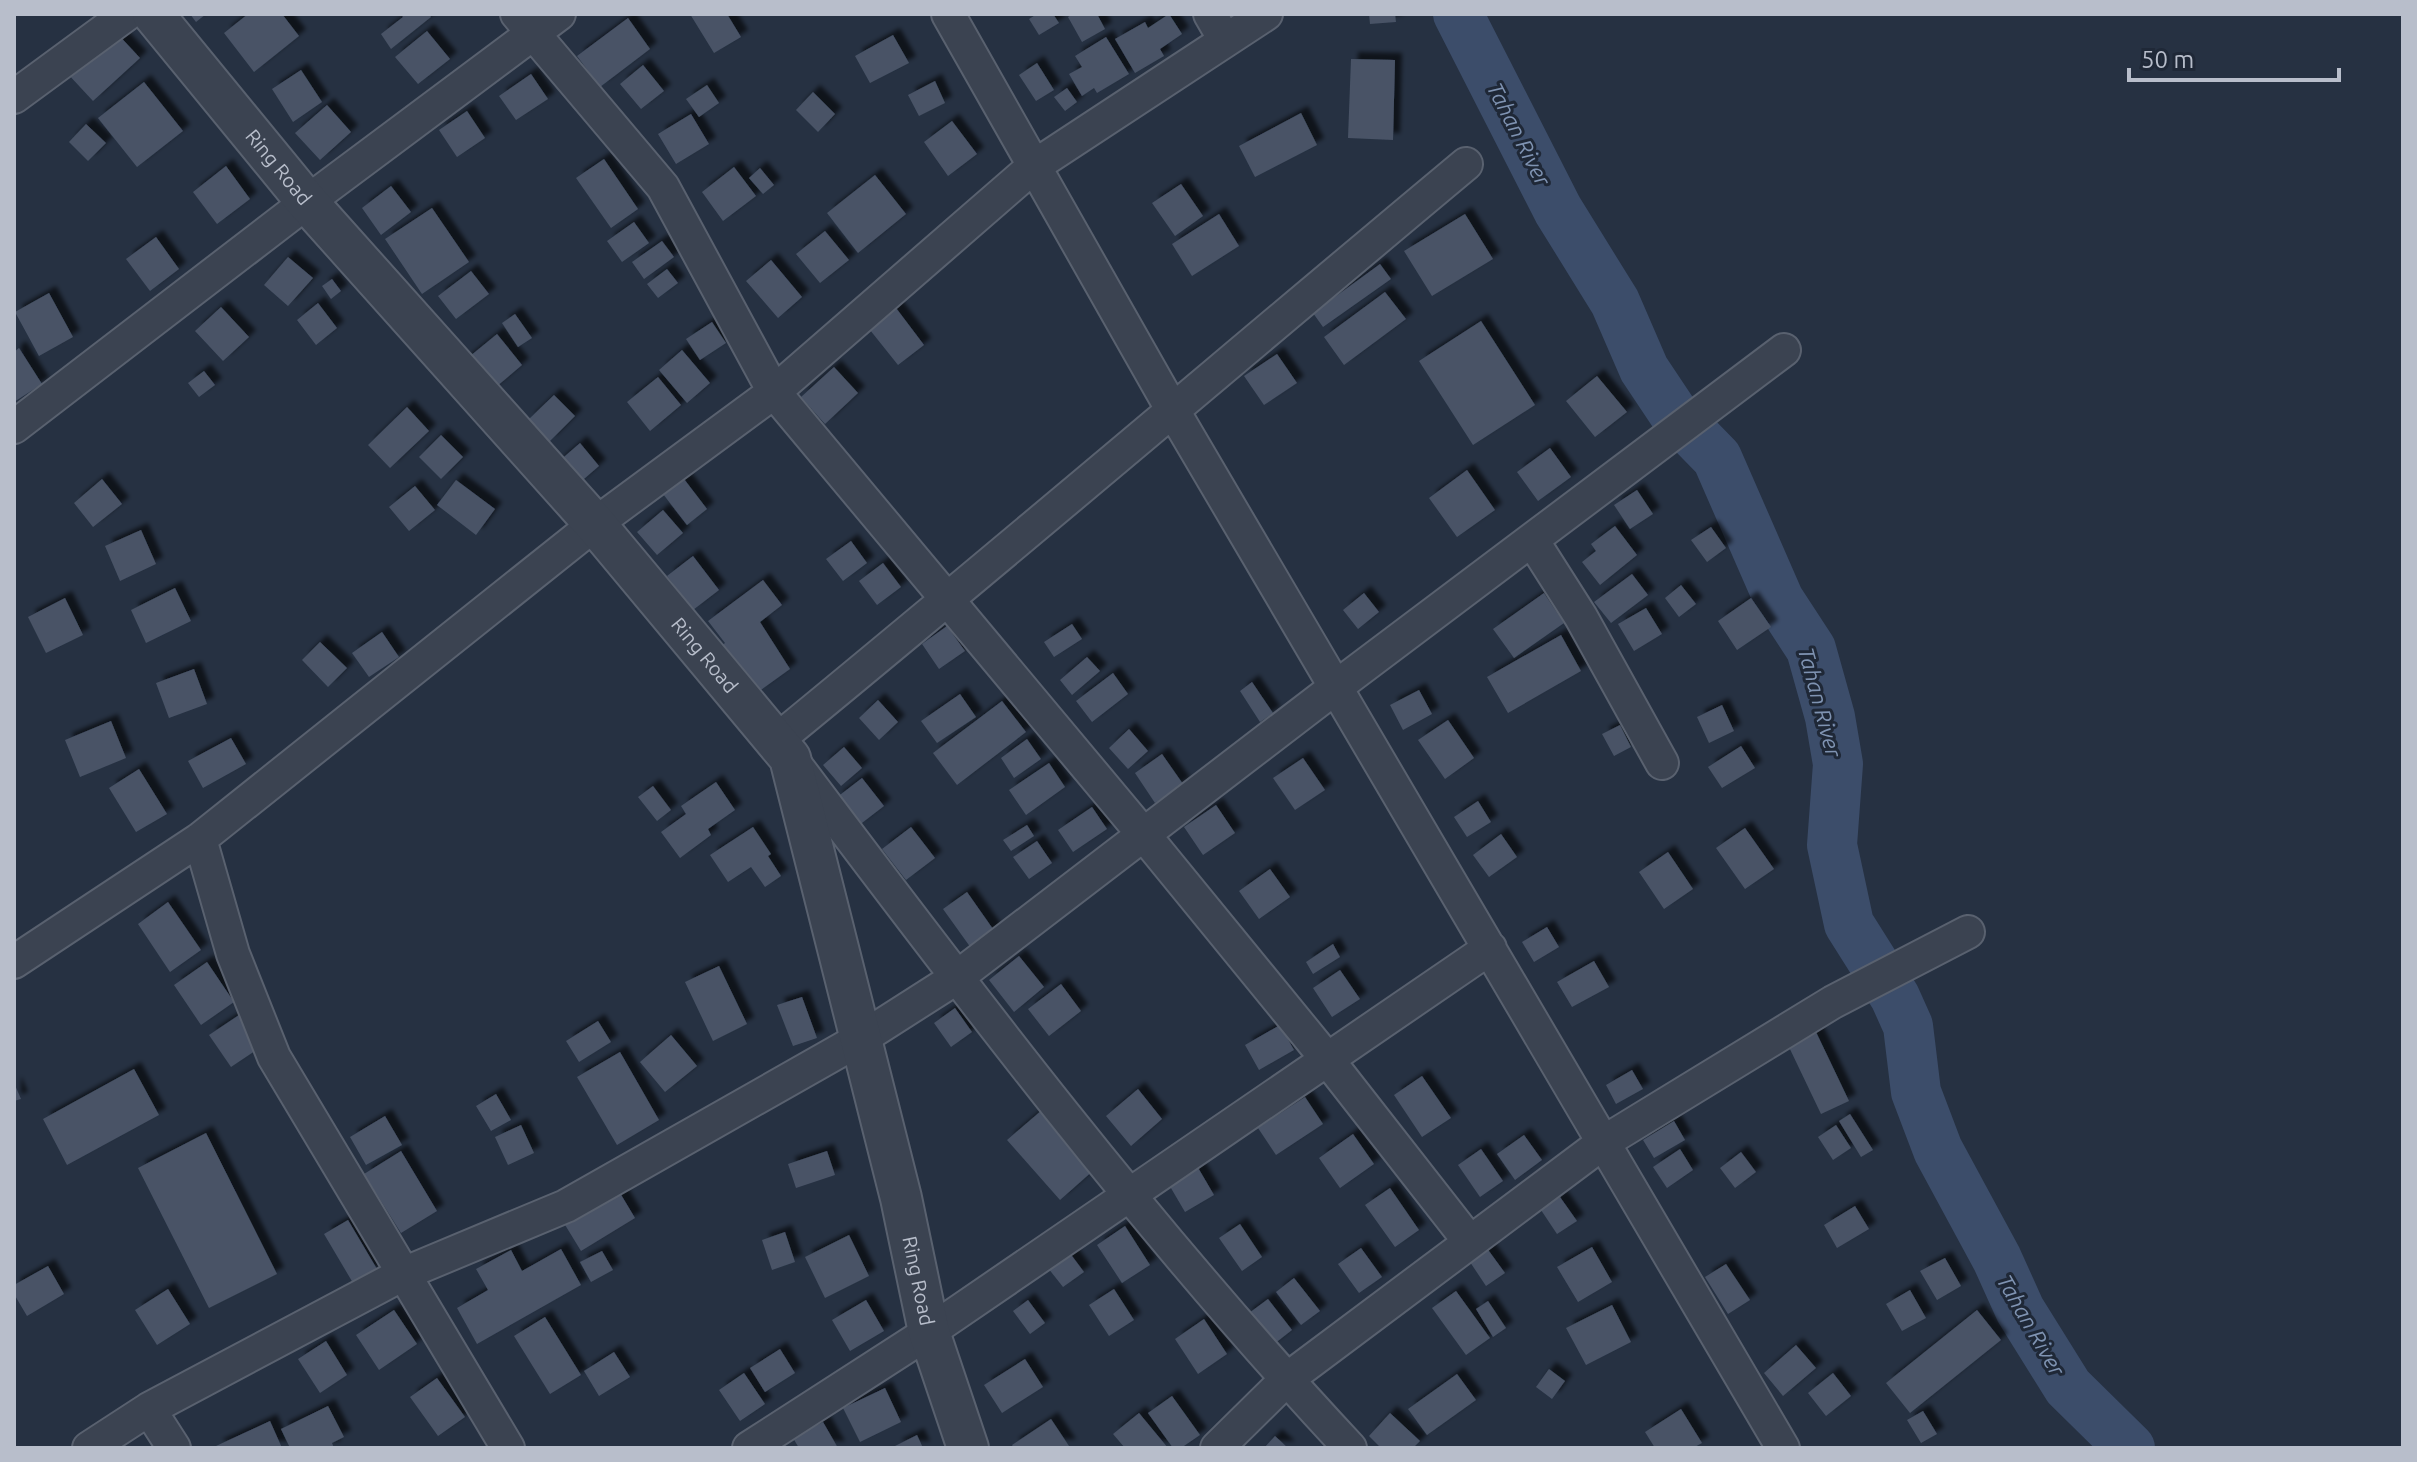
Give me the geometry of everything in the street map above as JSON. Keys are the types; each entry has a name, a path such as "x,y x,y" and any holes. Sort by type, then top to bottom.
{"street":[{"path":"14,97 127,14"},
{"name":"Ring Road","path":"153,14 307,202 595,524 783,749 862,1038 901,1198 929,1332 968,1448"},
{"path":"948,14 1172,409 1783,1448"},
{"path":"14,962 200,839 595,524 774,392 1033,167 1217,27 1266,14"},
{"path":"14,427 307,202 536,20 663,187 774,392 1144,835 1327,1059 1470,1242"},
{"path":"1350,1448 1286,1380 1128,1194 956,978 783,749 948,600 1466,164"},
{"path":"89,1448 149,1409 403,1274 566,1206 862,1038 956,978 1784,350"},
{"path":"1532,540 1581,617 1662,763"},
{"path":"200,839 233,954 274,1057 508,1448"},
{"path":"1217,1448 1286,1380 1604,1142 1833,1002 1968,932"},
{"path":"749,1448 929,1332 1490,948"},
{"path":"149,1409 174,1448"}],"building":[{"path":"190,14 206,14 196,22"},
{"path":"248,14 282,14 299,36 254,72 224,33"},
{"path":"401,14 429,14 431,17 391,49 381,34 403,17"},
{"path":"690,14 727,14 741,37 714,53"},
{"path":"1037,14 1053,14 1059,23 1039,35 1029,19"},
{"path":"1073,14 1097,14 1105,29 1082,42 1068,17"},
{"path":"1169,14 1182,34 1160,49 1164,56 1135,73 1115,39 1145,22 1148,28"},
{"path":"1369,14 1395,14 1396,22 1370,24"},
{"path":"628,18 650,49 600,87 577,56"},
{"path":"114,30 140,58 93,101 67,73"},
{"path":"427,31 450,59 418,84 395,57"},
{"path":"893,35 909,63 870,83 855,56"},
{"path":"1106,37 1129,74 1097,93 1094,88 1082,96 1069,74 1082,67 1075,56"},
{"path":"1351,59 1395,60 1393,140 1348,138"},
{"path":"1037,63 1054,90 1036,101 1019,75"},
{"path":"643,65 664,91 641,109 620,84"},
{"path":"301,70 322,102 293,122 272,89"},
{"path":"531,74 548,99 516,120 499,96"},
{"path":"935,81 945,103 919,116 908,95"},
{"path":"144,82 183,131 137,167 98,118"},
{"path":"707,85 719,103 699,117 686,99"},
{"path":"1067,88 1077,102 1065,111 1054,97"},
{"path":"813,92 835,114 818,132 796,110"},
{"path":"327,105 351,132 320,160 295,133"},
{"path":"467,111 485,138 457,157 439,130"},
{"path":"1301,113 1317,145 1255,177 1239,146"},
{"path":"691,114 709,144 676,164 658,134"},
{"path":"952,121 977,154 948,176 924,142"},
{"path":"86,124 106,143 88,161 69,142"},
{"path":"604,159 638,209 611,228 576,178"},
{"path":"226,166 250,199 217,224 193,192"},
{"path":"734,167 756,196 723,221 702,192"},
{"path":"760,168 774,185 763,194 749,178"},
{"path":"875,175 906,214 858,253 827,213"},
{"path":"1181,184 1203,216 1175,236 1152,203"},
{"path":"391,186 411,212 381,235 362,208"},
{"path":"432,208 469,262 422,294 385,239"},
{"path":"1219,214 1239,246 1192,276 1172,244"},
{"path":"1465,214 1493,259 1432,296 1404,251"},
{"path":"634,222 649,243 622,262 607,241"},
{"path":"825,231 849,260 820,283 796,254"},
{"path":"156,237 179,269 150,291 126,259"},
{"path":"662,241 674,257 644,279 632,262"},
{"path":"288,257 313,278 288,306 264,285"},
{"path":"771,260 802,297 778,318 746,281"},
{"path":"1380,264 1391,279 1323,327 1313,313"},
{"path":"667,269 678,283 658,298 647,284"},
{"path":"471,271 489,294 456,319 438,296"},
{"path":"332,279 341,291 331,299 322,286"},
{"path":"1385,292 1406,319 1344,365 1324,337"},
{"path":"49,293 73,337 39,356 15,312"},
{"path":"318,303 337,328 316,345 297,320"},
{"path":"893,304 924,345 898,365 866,325"},
{"path":"221,307 249,337 223,361 195,331"},
{"path":"515,314 532,338 518,347 502,323"},
{"path":"1481,321 1535,405 1473,445 1419,361"},
{"path":"712,322 726,343 700,360 686,339"},
{"path":"497,334 522,365 490,392 464,361"},
{"path":"19,348 42,384 14,402 14,352"},
{"path":"682,350 710,383 687,403 659,370"},
{"path":"1277,354 1297,383 1264,405 1244,376"},
{"path":"834,367 858,393 825,424 801,397"},
{"path":"204,371 215,385 199,397 188,383"},
{"path":"1597,376 1627,412 1595,437 1566,401"},
{"path":"658,377 681,405 650,431 627,402"},
{"path":"554,395 575,416 549,442 528,420"},
{"path":"407,407 429,431 390,468 368,445"},
{"path":"441,435 463,457 441,479 419,457"},
{"path":"580,443 599,466 577,485 557,463"},
{"path":"1550,448 1571,477 1538,501 1517,472"},
{"path":"1467,470 1495,510 1457,537 1429,498"},
{"path":"102,479 122,504 93,527 74,503"},
{"path":"684,479 707,509 687,525 663,494"},
{"path":"456,480 495,509 476,535 437,505"},
{"path":"415,486 435,510 409,531 389,507"},
{"path":"1637,490 1653,514 1630,529 1614,505"},
{"path":"663,510 683,533 657,555 637,532"},
{"path":"1615,526 1637,555 1600,585 1582,562 1596,551 1591,544"},
{"path":"1711,527 1726,548 1707,562 1691,540"},
{"path":"141,530 156,564 120,581 105,546"},
{"path":"851,541 867,563 843,581 826,559"},
{"path":"693,556 719,590 693,610 667,576"},
{"path":"883,563 901,587 877,605 859,581"},
{"path":"1632,574 1648,595 1611,623 1594,602"},
{"path":"763,580 782,605 760,622 790,669 758,692 720,647 725,643 708,621"},
{"path":"1681,585 1696,604 1679,617 1665,598"},
{"path":"175,588 191,621 146,643 131,610"},
{"path":"1364,593 1379,612 1358,629 1343,610"},
{"path":"1544,593 1564,623 1514,658 1493,629"},
{"path":"65,598 83,635 46,653 28,617"},
{"path":"1751,598 1771,627 1737,650 1718,621"},
{"path":"1646,608 1662,634 1634,651 1618,624"},
{"path":"1072,624 1082,639 1054,657 1044,642"},
{"path":"947,626 965,651 939,669 922,644"},
{"path":"382,632 399,657 369,677 352,653"},
{"path":"1561,635 1581,671 1508,713 1487,677"},
{"path":"320,642 347,668 328,687 302,660"},
{"path":"1087,657 1100,671 1072,695 1060,680"},
{"path":"194,669 207,704 169,718 156,683"},
{"path":"1113,673 1128,694 1092,722 1076,701"},
{"path":"1252,682 1273,713 1260,722 1240,691"},
{"path":"1419,690 1432,714 1403,730 1390,705"},
{"path":"960,694 976,717 937,743 921,721"},
{"path":"878,700 898,722 879,740 859,718"},
{"path":"1002,701 1026,732 957,785 933,753"},
{"path":"1722,705 1734,731 1709,743 1697,717"},
{"path":"1448,720 1474,758 1445,779 1418,740"},
{"path":"111,721 126,758 80,777 65,740"},
{"path":"1620,725 1631,747 1614,756 1602,734"},
{"path":"1129,729 1148,751 1128,769 1109,748"},
{"path":"231,738 246,764 203,788 188,761"},
{"path":"1027,739 1041,759 1014,778 1001,758"},
{"path":"1741,746 1755,768 1722,788 1708,767"},
{"path":"844,747 862,768 841,786 823,765"},
{"path":"1162,754 1183,784 1155,803 1135,773"},
{"path":"1303,758 1325,790 1295,810 1273,778"},
{"path":"1049,763 1065,787 1026,815 1009,790"},
{"path":"139,769 167,814 136,832 109,788"},
{"path":"862,778 884,806 858,826 836,798"},
{"path":"716,782 735,810 708,829 711,835 680,858 661,832 686,814 681,806"},
{"path":"653,786 671,810 657,821 638,797"},
{"path":"1478,801 1491,822 1467,837 1454,817"},
{"path":"1216,805 1235,833 1203,855 1184,827"},
{"path":"1092,807 1107,829 1073,852 1058,830"},
{"path":"1027,825 1034,836 1011,851 1003,840"},
{"path":"753,827 781,876 765,887 751,867 728,882 710,855"},
{"path":"911,827 935,858 906,880 882,849"},
{"path":"1745,828 1774,869 1745,889 1716,848"},
{"path":"1501,834 1517,857 1489,877 1473,855"},
{"path":"1037,841 1052,863 1029,879 1013,857"},
{"path":"1668,852 1693,889 1664,909 1639,872"},
{"path":"1270,869 1290,897 1259,919 1239,891"},
{"path":"967,892 1000,939 976,955 943,909"},
{"path":"168,902 201,950 170,972 138,924"},
{"path":"1547,927 1559,947 1534,962 1522,942"},
{"path":"1333,944 1340,957 1313,974 1306,962"},
{"path":"1019,956 1044,987 1014,1012 989,980"},
{"path":"1594,961 1609,987 1572,1007 1557,982"},
{"path":"207,962 234,1002 201,1025 174,985"},
{"path":"719,966 747,1024 713,1041 685,982"},
{"path":"1340,970 1360,999 1332,1017 1313,988"},
{"path":"1061,984 1081,1011 1049,1036 1028,1009"},
{"path":"802,997 817,1038 793,1046 777,1005"},
{"path":"955,1008 972,1032 951,1047 934,1023"},
{"path":"242,1013 264,1045 231,1067 209,1035"},
{"path":"598,1021 611,1042 579,1062 566,1041"},
{"path":"1280,1025 1294,1050 1259,1070 1245,1045"},
{"path":"1816,1032 1849,1101 1821,1114 1788,1045"},
{"path":"671,1035 697,1066 665,1092 640,1062"},
{"path":"620,1052 659,1120 617,1145 577,1077"},
{"path":"134,1069 159,1115 67,1165 43,1119"},
{"path":"1632,1070 1643,1089 1616,1104 1606,1085"},
{"path":"1422,1076 1451,1118 1422,1137 1394,1095"},
{"path":"14,1083 21,1099 14,1101"},
{"path":"1138,1089 1162,1119 1131,1146 1106,1116"},
{"path":"496,1094 511,1120 491,1131 476,1106"},
{"path":"1305,1097 1323,1124 1276,1155 1258,1128"},
{"path":"1042,1110 1095,1169 1060,1200 1007,1140"},
{"path":"1850,1114 1873,1150 1861,1157 1839,1121"},
{"path":"385,1116 402,1145 366,1165 350,1137"},
{"path":"1674,1121 1685,1140 1654,1158 1643,1140"},
{"path":"521,1125 534,1153 508,1165 495,1137"},
{"path":"1836,1125 1851,1148 1833,1160 1818,1137"},
{"path":"206,1133 277,1274 209,1308 138,1168"},
{"path":"1353,1134 1374,1164 1340,1188 1319,1158"},
{"path":"1524,1135 1542,1160 1515,1180 1497,1154"},
{"path":"1481,1149 1503,1181 1480,1197 1458,1165"},
{"path":"1680,1149 1693,1170 1667,1188 1653,1167"},
{"path":"401,1151 437,1211 401,1233 364,1174"},
{"path":"827,1151 835,1175 796,1188 788,1164"},
{"path":"1741,1152 1756,1172 1735,1188 1720,1168"},
{"path":"1197,1166 1214,1195 1185,1212 1168,1183"},
{"path":"614,1183 635,1218 581,1251 559,1215"},
{"path":"1390,1188 1419,1230 1395,1247 1365,1205"},
{"path":"1560,1197 1577,1221 1557,1234 1541,1210"},
{"path":"1855,1206 1869,1229 1837,1248 1824,1225"},
{"path":"348,1220 377,1269 353,1283 324,1234"},
{"path":"1240,1224 1262,1257 1242,1271 1219,1238"},
{"path":"1125,1226 1150,1265 1122,1283 1097,1245"},
{"path":"785,1232 795,1262 772,1270 762,1240"},
{"path":"849,1235 869,1276 825,1298 805,1257"},
{"path":"1486,1247 1505,1273 1486,1286 1468,1259"},
{"path":"1592,1247 1612,1282 1578,1302 1557,1267"},
{"path":"1361,1248 1382,1277 1359,1293 1338,1264"},
{"path":"561,1249 581,1285 477,1344 457,1308 488,1290 476,1269 511,1250 522,1271"},
{"path":"602,1251 613,1270 591,1282 580,1262"},
{"path":"1069,1252 1084,1272 1063,1287 1048,1268"},
{"path":"1945,1258 1961,1286 1937,1300 1920,1271"},
{"path":"1726,1264 1750,1300 1728,1314 1705,1277"},
{"path":"48,1266 64,1294 27,1316 14,1294 14,1285"},
{"path":"1294,1278 1320,1311 1301,1325 1276,1292"},
{"path":"168,1289 190,1324 157,1345 135,1310"},
{"path":"1114,1289 1134,1320 1109,1336 1089,1305"},
{"path":"1910,1290 1926,1318 1902,1331 1886,1304"},
{"path":"1456,1291 1490,1338 1466,1355 1432,1308"},
{"path":"1268,1299 1292,1330 1269,1348 1245,1316"},
{"path":"866,1300 884,1331 850,1351 832,1320"},
{"path":"1028,1300 1045,1323 1030,1334 1013,1311"},
{"path":"1488,1301 1506,1328 1493,1337 1476,1309"},
{"path":"1612,1305 1631,1342 1586,1365 1566,1328"},
{"path":"394,1310 417,1344 379,1370 356,1335"},
{"path":"1977,1310 2001,1340 1910,1413 1886,1383"},
{"path":"545,1317 581,1375 550,1394 514,1336"},
{"path":"1204,1319 1227,1354 1198,1374 1175,1339"},
{"path":"326,1341 347,1375 320,1393 298,1359"},
{"path":"1796,1345 1816,1368 1783,1396 1764,1373"},
{"path":"780,1349 795,1373 765,1392 750,1368"},
{"path":"614,1352 630,1377 599,1396 584,1371"},
{"path":"1025,1359 1043,1387 1002,1413 984,1385"},
{"path":"1549,1369 1565,1381 1552,1399 1536,1387"},
{"path":"744,1373 765,1404 740,1421 719,1390"},
{"path":"1833,1373 1851,1396 1826,1416 1808,1393"},
{"path":"1457,1374 1476,1400 1427,1435 1408,1409"},
{"path":"437,1378 465,1417 438,1436 410,1397"},
{"path":"885,1388 901,1422 860,1442 843,1408"},
{"path":"1172,1396 1200,1435 1181,1448 1173,1448 1148,1413"},
{"path":"328,1406 344,1437 332,1443 334,1448 290,1448 281,1429"},
{"path":"1681,1409 1702,1443 1693,1448 1655,1448 1645,1432"},
{"path":"1923,1411 1937,1434 1921,1443 1907,1420"},
{"path":"1139,1413 1168,1448 1125,1448 1113,1434"},
{"path":"1390,1413 1420,1441 1413,1448 1381,1448 1369,1436"},
{"path":"1051,1419 1069,1446 1014,1448 1012,1445"},
{"path":"270,1421 282,1448 216,1446"},
{"path":"823,1422 838,1448 799,1448 793,1438"},
{"path":"917,1435 923,1448 896,1448 895,1446"},
{"path":"1275,1436 1288,1448 1264,1448"}],"waterway":[{"name":"Tahan River","path":"1458,14 1558,210 1615,302 1644,369 1674,414 1717,458 1779,600 1811,649 1830,717 1838,764 1832,845 1849,924 1895,997 1908,1026 1916,1092 1938,1150 1997,1259 2020,1310 2068,1387 2130,1448"}]}
